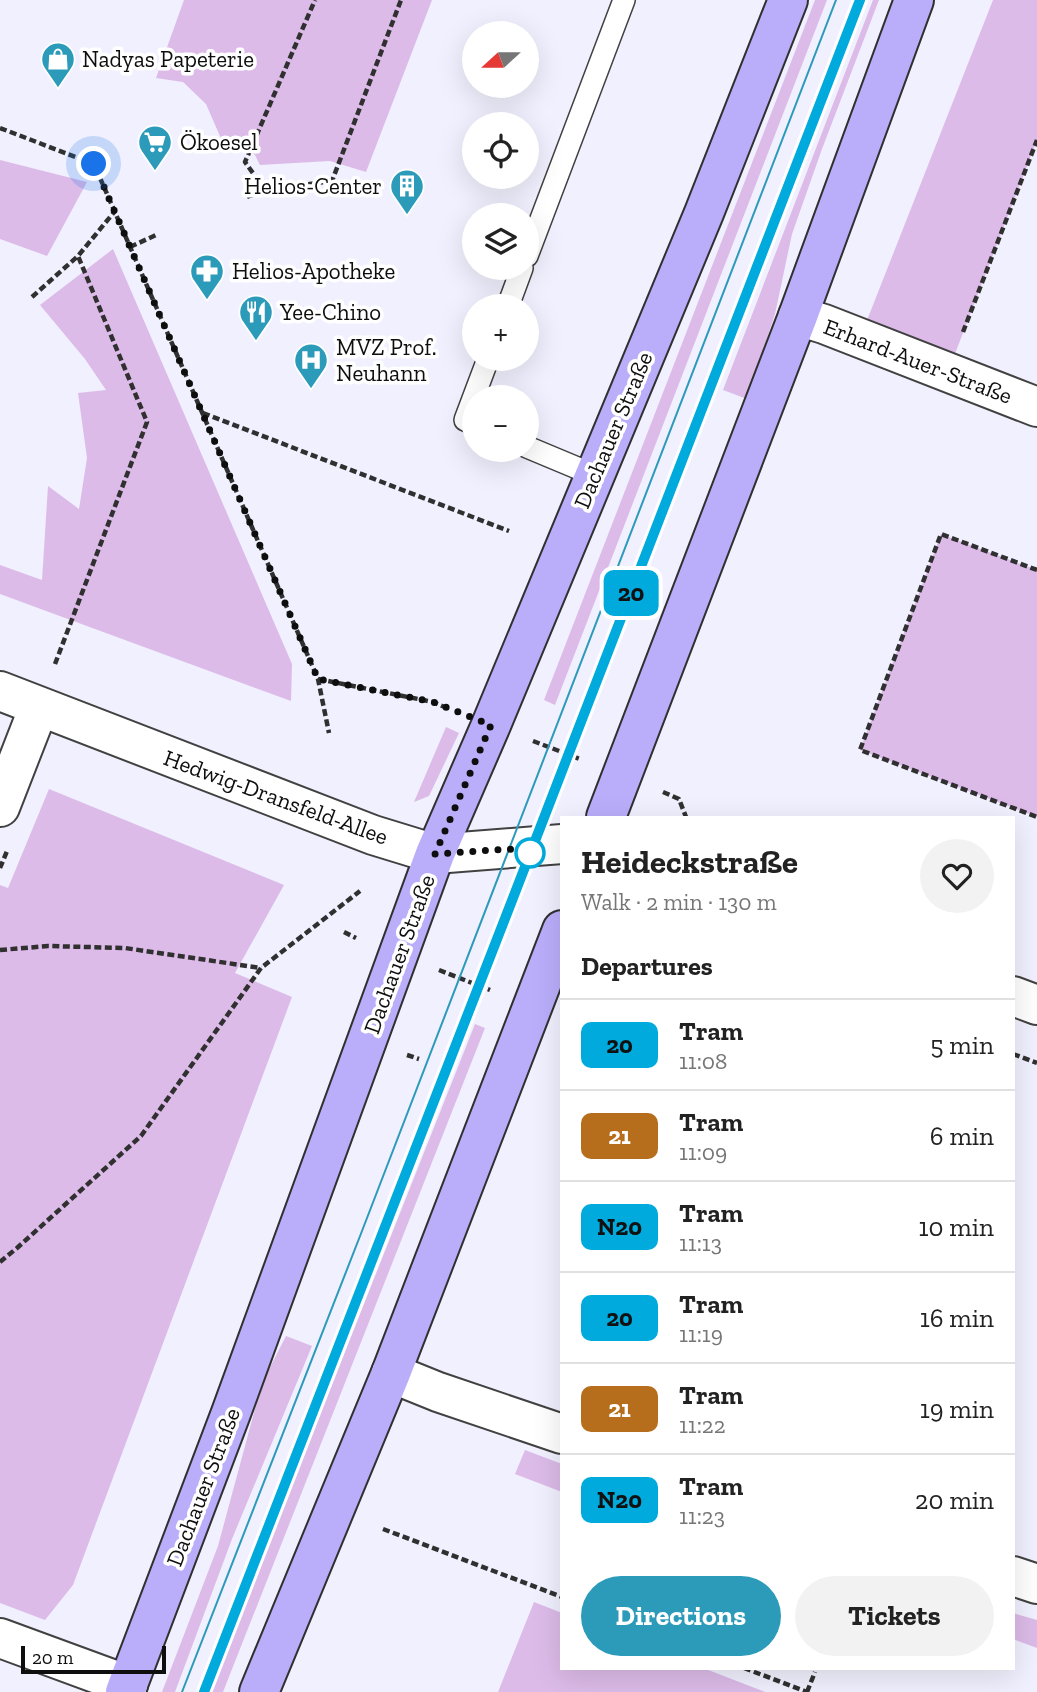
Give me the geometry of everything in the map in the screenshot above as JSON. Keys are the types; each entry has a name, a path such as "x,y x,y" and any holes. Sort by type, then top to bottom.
{"main road":[{"name":"Dachauer Straße","path":"127,1688 231,1413 435,854 704,212 788,0"},
{"path":"606,816 798,316 914,0"},
{"path":"259,1692 391,1373 560,935"}],"street":[{"name":"Erhard-Auer-Straße","path":"798,316 1037,407"},
{"name":"Hedwig-Dransfeld-Allee","path":"0,691 373,835 435,854 560,844"},
{"path":"0,807 39,707"},
{"path":"1015,997 1037,1005"},
{"path":"391,1373 560,1433"},
{"path":"1015,1577 1037,1584"},
{"name":"Dachauer Straße","path":"0,1637 127,1688"}],"lane":[{"path":"539,224 624,0"},
{"path":"539,452 594,475"}],"path":[{"path":"265,190 245,162 315,0"},
{"path":"247,197 265,190 332,181 401,0"},
{"path":"0,128 94,164 318,679 329,733"},
{"path":"948,372 1037,140"},
{"path":"32,297 78,256 115,211"},
{"path":"131,247 156,235"},
{"path":"39,707 147,422 78,256"},
{"path":"203,412 509,531"},
{"path":"1037,570 941,534 860,750 1037,817"},
{"path":"318,679 433,702 679,799 687,816"},
{"path":"0,1262 141,1136 261,968 360,891"},
{"path":"344,932 532,1006"},
{"path":"0,950 48,946 125,948 261,968"},
{"path":"1015,1055 1037,1063"},
{"path":"383,1529 560,1596"},
{"path":"749,1670 807,1692 815,1672"}],"shaded area":[{"path":"184,0 432,0 366,172 330,161 260,165 255,155 245,147 226,150 206,104 183,82 156,78"},
{"path":"815,0 827,0 555,705 544,700"},
{"path":"873,0 879,0 792,234 775,314 747,399 723,390"},
{"path":"993,0 1037,0 1037,140 948,372 860,338"},
{"path":"0,160 87,182 47,256 0,239"},
{"path":"113,249 292,664 291,701 0,594 0,565 42,580 48,486 79,509 87,458 78,393 106,390 85,359 40,305"},
{"path":"941,534 1037,570 1037,817 860,750"},
{"path":"446,727 459,733 429,796 414,802"},
{"path":"49,789 284,885 235,973 292,997 73,1585 45,1620 0,1603 0,885 8,888"},
{"path":"475,1024 485,1028 223,1692 210,1692"},
{"path":"286,1336 312,1346 232,1539 175,1692 162,1692 218,1546 262,1383"},
{"path":"525,1450 560,1463 560,1491 515,1474"},
{"path":"534,1602 560,1612 560,1670 708,1670 765,1692 498,1692"},
{"path":"1015,1614 1037,1620 1037,1648 1015,1640"}],"tram line":[{"path":"182,1692 836,0"},
{"path":"204,1692 860,0"},
{"name":"20","path":"204,1692 860,0"}],"place":[{"name":"Nadyas Papeterie","path":"58,89"},
{"name":"Ökoesel","path":"155,172"},
{"name":"Helios-Center","path":"407,216"},
{"name":"Helios-Apotheke","path":"207,301"},
{"name":"Yee-Chino","path":"256,342"},
{"name":"MVZ Prof. Neuhann","path":"311,390"}],"route":[{"path":"94,164 318,679 433,702 491,725 435,854 509,849 530,853"}]}
